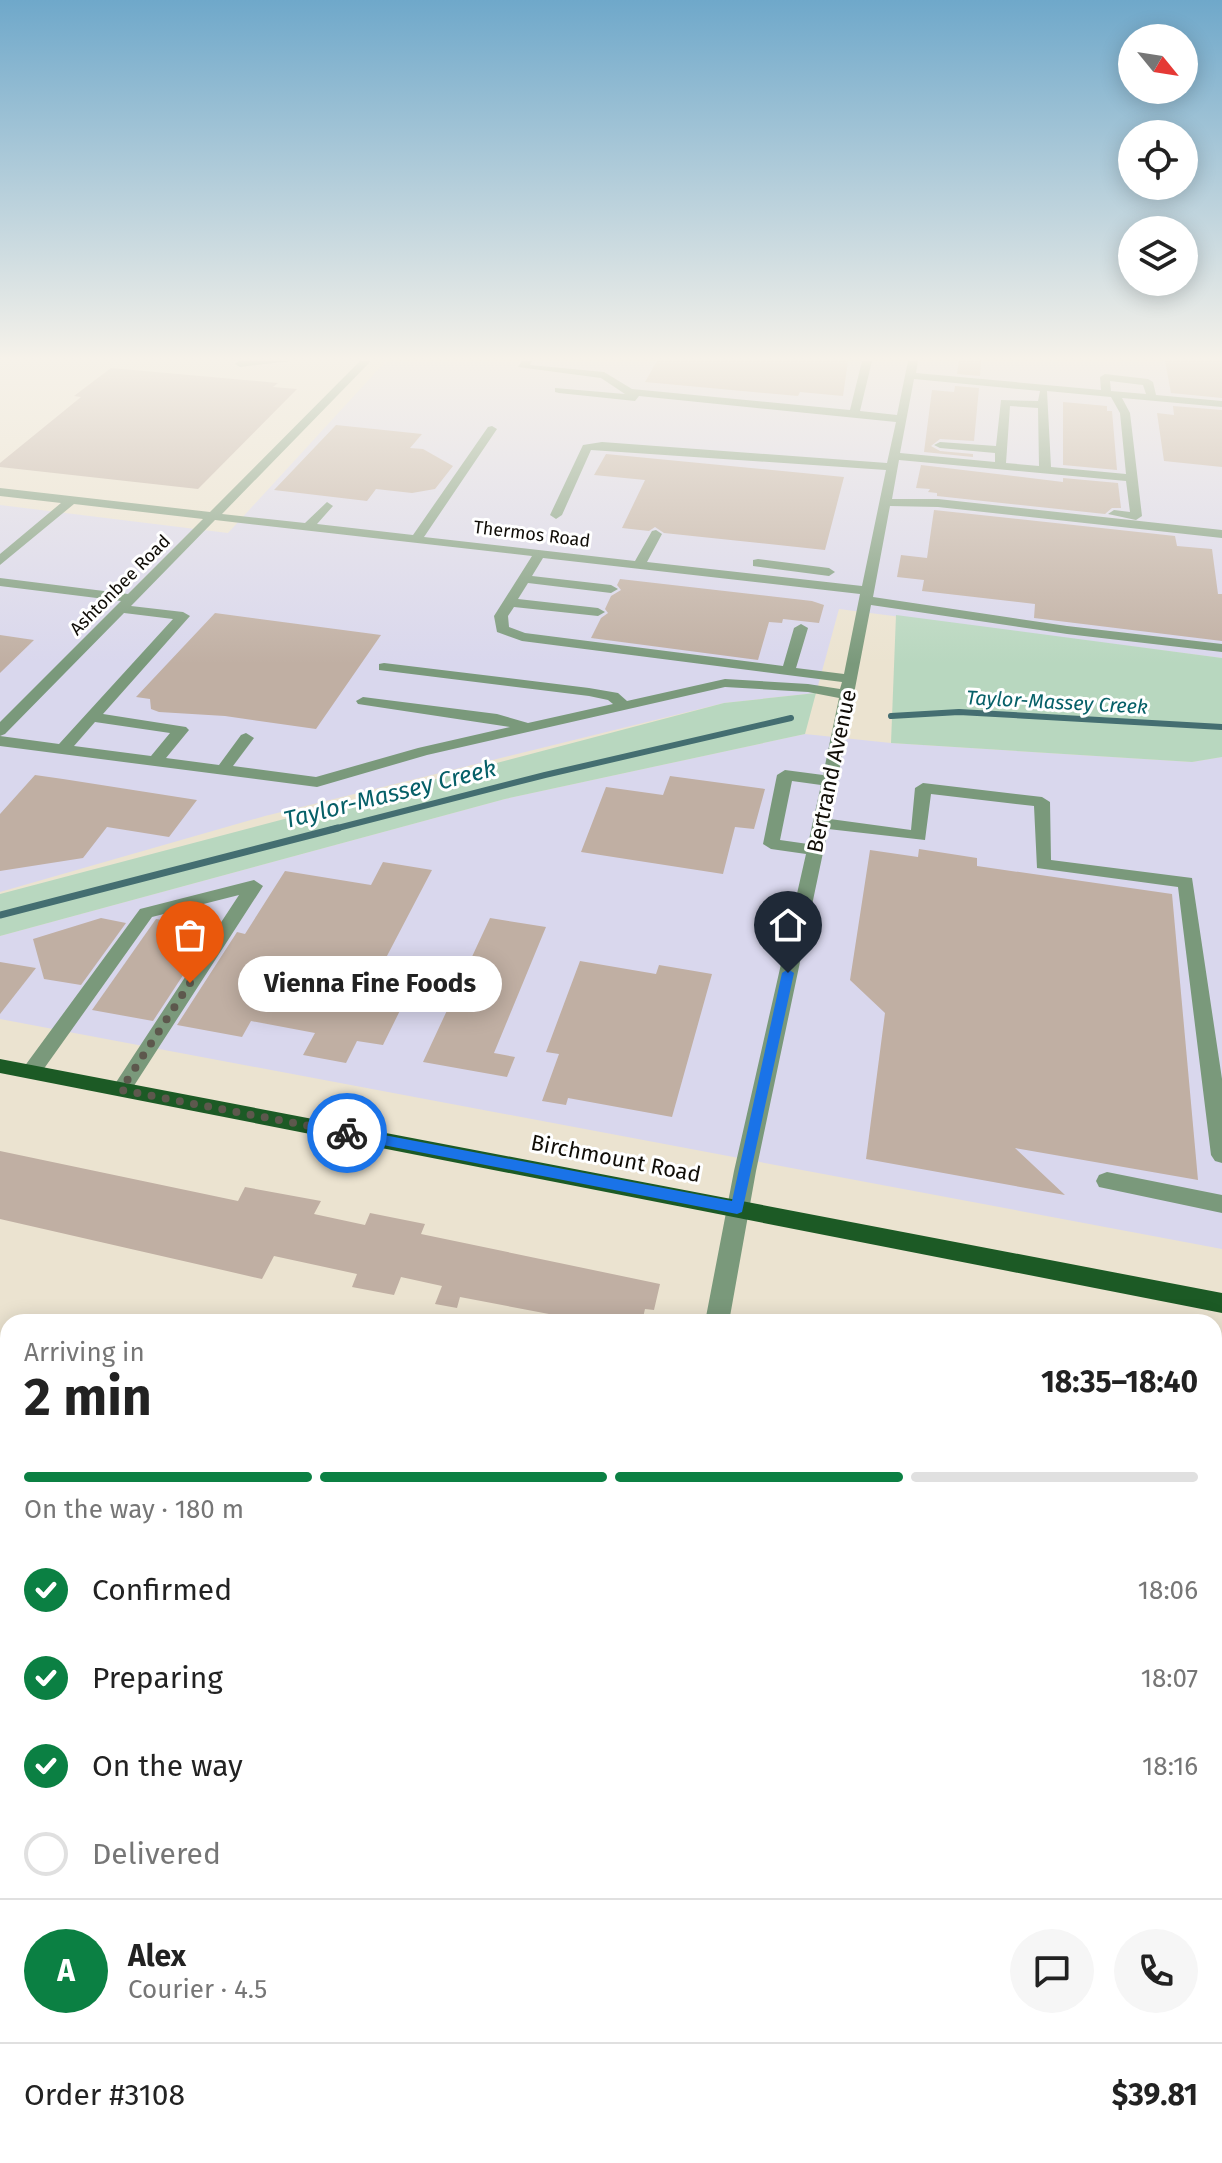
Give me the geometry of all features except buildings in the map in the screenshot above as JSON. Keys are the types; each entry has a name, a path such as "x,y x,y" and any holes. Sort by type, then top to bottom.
{"main road":[{"name":"Birchmount Road","path":"0,1066 1222,1303"}],"street":[{"name":"Ashtonbee Road","path":"0,731 268,462"},
{"path":"417,538 469,462"},
{"path":"556,515 580,462"},
{"path":"894,462 1000,466 1132,478"},
{"name":"Bertrand Avenue","path":"718,1314 737,1208 821,823 894,462"},
{"path":"1000,466 1001,462"},
{"path":"1045,462 1045,470"},
{"path":"888,495 947,497 1136,516 1130,462"},
{"name":"Thermos Road","path":"0,492 752,578 1067,630 1222,648"},
{"path":"888,495 1222,534"},
{"path":"0,561 71,500"},
{"path":"309,526 327,506"},
{"path":"639,565 656,534"},
{"path":"752,578 765,546"},
{"path":"540,553 501,616 502,629 522,637 788,672 849,687"},
{"path":"758,563 829,572"},
{"path":"523,579 611,589"},
{"path":"0,582 127,603 183,616 63,749"},
{"path":"509,602 598,612"},
{"path":"788,672 801,628"},
{"path":"384,667 589,692 613,696 625,707"},
{"path":"0,741 317,782 423,751 725,683 849,687"},
{"path":"363,701 497,718 530,728"},
{"path":"91,717 181,730 155,761"},
{"path":"223,770 246,738"},
{"path":"815,850 771,844 785,775 829,781"},
{"path":"821,823 919,836 923,788 1042,802 1043,864 1186,882 1222,1155"},
{"path":"31,1072 146,913 254,886 121,1090"},
{"path":"1107,1181 1222,1204"}],"shaded area":[{"path":"293,462 1222,462 1222,658 839,609 816,693 724,703 265,816 0,892 0,505 228,533"},
{"path":"805,734 891,743 1192,762 1222,757 1222,1249 0,1019 0,936 505,799"}],"green space":[{"path":"896,615 1222,658 1222,757 1192,762 891,743"},
{"path":"816,693 805,734 505,799 0,936 0,894 724,703"}],"waterway":[{"name":"Taylor-Massey Creek","path":"891,716 959,712 1222,727"},
{"name":"Taylor-Massey Creek","path":"330,830 545,775 791,718"},
{"name":"Taylor-Massey Creek","path":"0,915 338,828"}],"way so far":[{"path":"190,983 121,1090 347,1133"}],"place":[{"name":"Vienna Fine Foods","path":"190,983"}],"route":[{"path":"347,1133 737,1208 788,973"}]}
